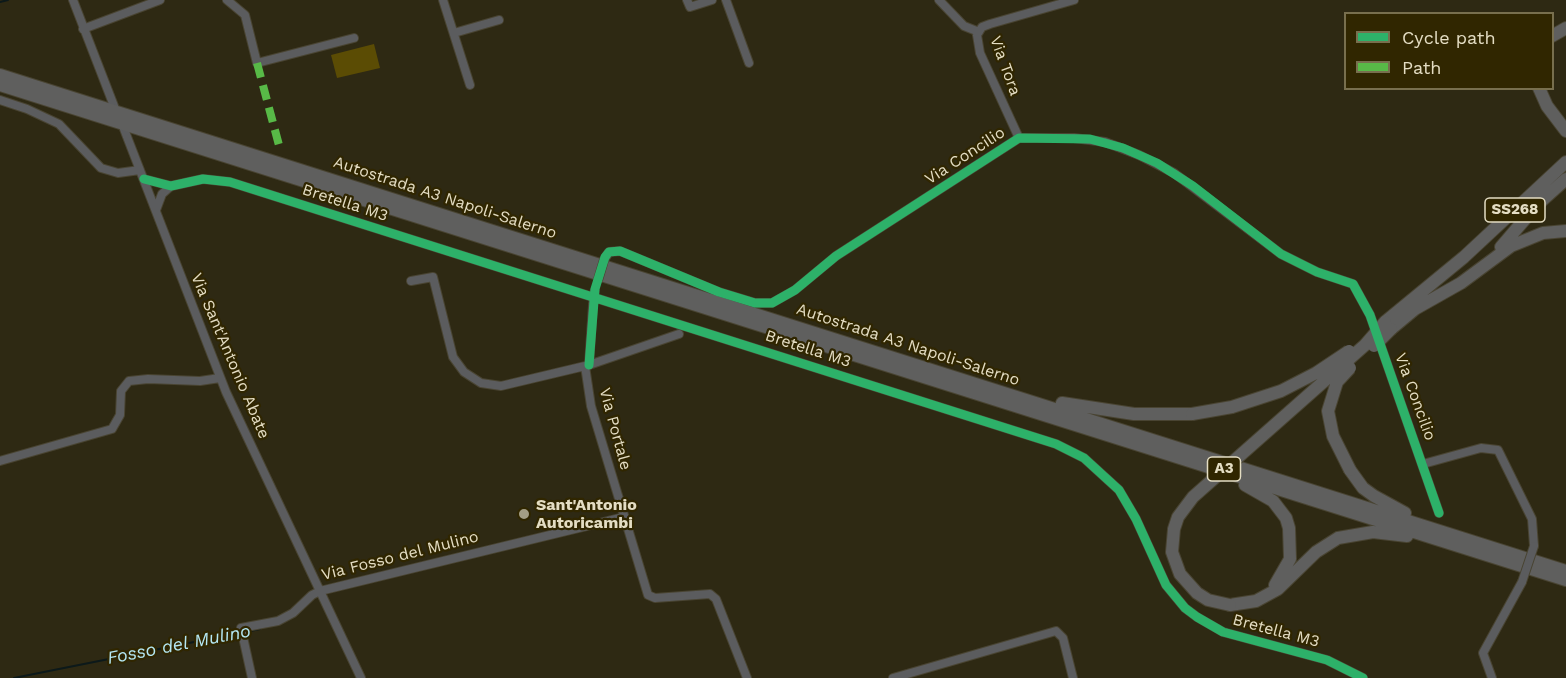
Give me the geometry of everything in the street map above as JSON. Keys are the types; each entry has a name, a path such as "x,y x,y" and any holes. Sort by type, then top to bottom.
{"highway":[{"name":"Autostrada A3 Napoli-Salerno","path":"0,75 929,369 1511,558 1566,580"},
{"name":"Autostrada A3 Napoli-Salerno","path":"0,85 1149,448 1511,558 1566,571"},
{"path":"1540,90 1547,106 1566,131"},
{"name":"SS268","path":"1464,257 1566,162"},
{"name":"SS268","path":"1477,271 1538,204 1566,179"},
{"name":"SS268","path":"1477,271 1522,240 1543,233 1566,231"},
{"name":"A3","path":"1464,257 1193,497 1178,517 1174,528 1172,552 1180,574 1197,593 1208,600 1230,605 1256,601 1278,589 1327,544 1338,538 1361,533 1397,534 1448,549 1511,558"},
{"name":"A3","path":"929,369 1096,410 1156,415 1192,414 1232,407 1281,391 1329,364 1477,271"},
{"name":"A3","path":"1388,326 1342,375 1330,401 1330,428 1350,470 1363,488 1386,504 1511,558"},
{"name":"A3","path":"1149,448 1208,473 1249,486 1262,493 1280,508 1289,528 1292,549 1282,577 1266,595"}],"street":[{"path":"73,0 114,106"},
{"path":"83,29 160,0"},
{"path":"227,0 244,15 257,63 354,38"},
{"path":"443,0 470,85"},
{"path":"687,0 690,8 712,0"},
{"path":"726,0 749,63"},
{"path":"939,0 964,26 979,32"},
{"name":"Via Tora","path":"1019,138 980,53 979,32 982,27 990,24 1074,0"},
{"path":"454,33 499,20"},
{"path":"0,100 27,109 59,124 100,168 118,173 140,170"},
{"name":"Via Sant'Antonio Abate","path":"123,129 220,378 361,678"},
{"name":"Via Concilio","path":"587,365 596,284 609,252 620,251 719,292 755,303 772,303 795,290 836,256 1019,138 1090,139 1139,155 1174,173 1281,254 1317,272 1353,284 1370,315 1439,513"},
{"path":"144,179 165,187 156,210"},
{"name":"Bretella M3","path":"149,192 203,179 230,182 1056,444 1084,458 1119,490 1136,519 1166,585 1185,608 1223,632 1327,660 1363,678"},
{"path":"411,281 433,277 451,351 464,372 481,383 501,386 587,365 637,346 679,334"},
{"name":"Via Portale","path":"587,365 591,406 648,595 655,598 710,594 716,599 747,678"},
{"path":"0,460 112,429 120,415 121,391 129,381 148,379 200,381 220,378"},
{"path":"1423,464 1481,448 1498,450 1532,519 1534,546 1522,582 1483,653 1492,678"},
{"name":"Via Fosso del Mulino","path":"252,678 242,633 278,621 293,613 312,595 320,591 624,517"},
{"path":"893,678 1051,631 1060,634 1063,638 1073,678"}],"shaded area":[{"path":"374,44 380,68 337,78 331,55"}],"waterway":[{"path":"0,2 8,0"},
{"name":"Fosso del Mulino","path":"245,632 260,629"},
{"name":"Fosso del Mulino","path":"14,678 239,633"}],"marked path":[{"path":"257,63 280,149"}],"cycle path":[{"path":"589,365 595,289 605,257 609,252 620,251 719,292 755,303 772,303 795,290 836,256 1019,138 1090,139 1123,148 1157,163 1193,186 1281,254 1317,272 1353,284 1370,315 1439,513"},
{"path":"144,179 171,186 203,179 230,182 1056,444 1084,458 1119,490 1136,519 1166,585 1185,608 1223,632 1327,660 1363,678"}],"place":[{"name":"Sant'Antonio Autoricambi","path":"524,514"}]}
